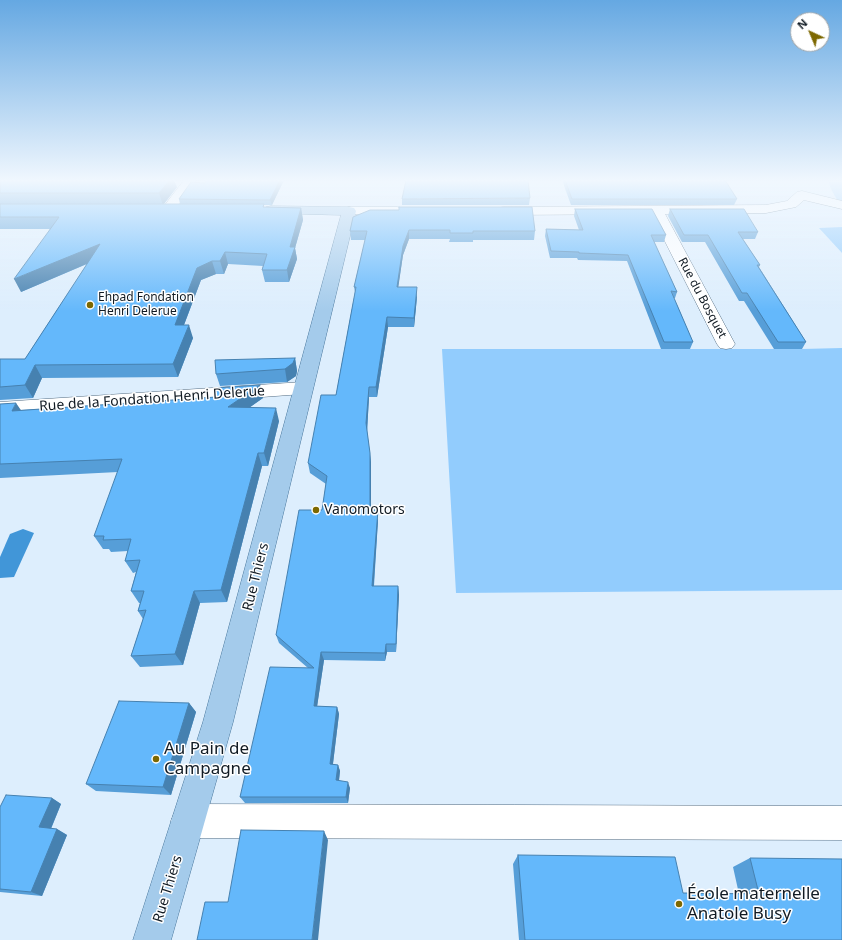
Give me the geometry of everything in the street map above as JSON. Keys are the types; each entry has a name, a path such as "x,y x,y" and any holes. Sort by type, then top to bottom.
{"main road":[{"name":"Rue Thiers","path":"152,940 218,722 346,224"}],"street":[{"name":"Rue du Bosquet","path":"663,224 726,344"},
{"name":"Rue de la Fondation Henri Delerue","path":"0,409 303,388"},
{"path":"188,821 842,822"}],"shaded area":[{"path":"842,227 842,253 819,228"},
{"path":"842,348 842,590 456,593 442,349"},
{"path":"23,529 34,533 14,577 0,578 0,557 10,534"}],"building":[{"path":"54,224 297,224 290,247 295,247 287,270 262,270 267,254 225,252 220,261 212,261 197,268 175,325 189,325 173,364 35,365 25,385 0,387 0,359 25,359 100,244 14,279"},
{"path":"352,224 534,224 535,231 473,231 473,233 450,233 450,230 409,230 403,246 397,287 417,287 414,318 387,317 376,387 369,387 366,423 370,453 370,510 378,510 372,586 398,586 396,644 386,644 385,653 321,652 314,706 337,707 330,764 338,765 336,780 348,782 346,797 240,797 270,667 314,668 276,635 299,510 322,510 327,476 308,463 321,395 336,395 356,287 354,287 367,231 350,231"},
{"path":"581,224 660,224 666,235 651,235 677,292 671,291 693,342 664,342 628,255 551,251 546,229 583,230"},
{"path":"678,224 753,224 758,232 738,232 760,265 757,265 806,342 778,342 747,293 742,293 708,235 684,235"},
{"path":"295,358 293,363 285,369 216,374 215,360"},
{"path":"260,385 228,407 276,408 264,453 258,453 221,590 194,591 175,654 131,656 146,610 138,611 144,591 131,591 140,560 125,561 131,539 103,540 104,536 94,536 122,459 0,464 0,404 16,403 12,411 216,397 216,388"},
{"path":"119,701 189,703 163,787 86,784"},
{"path":"6,795 52,798 39,827 57,829 31,892 0,889 0,807"},
{"path":"241,830 324,831 312,940 197,940 205,902 228,902"},
{"name":"École maternelle Anatole Busy","path":"518,855 675,857 683,893 759,894 750,858 842,859 842,940 525,940"}],"place":[{"name":"Ehpad Fondation Henri Delerue","path":"90,305"},
{"name":"Vanomotors","path":"316,510"},
{"name":"Au Pain de Campagne","path":"156,759"},
{"name":"École maternelle Anatole Busy","path":"679,904"}]}
